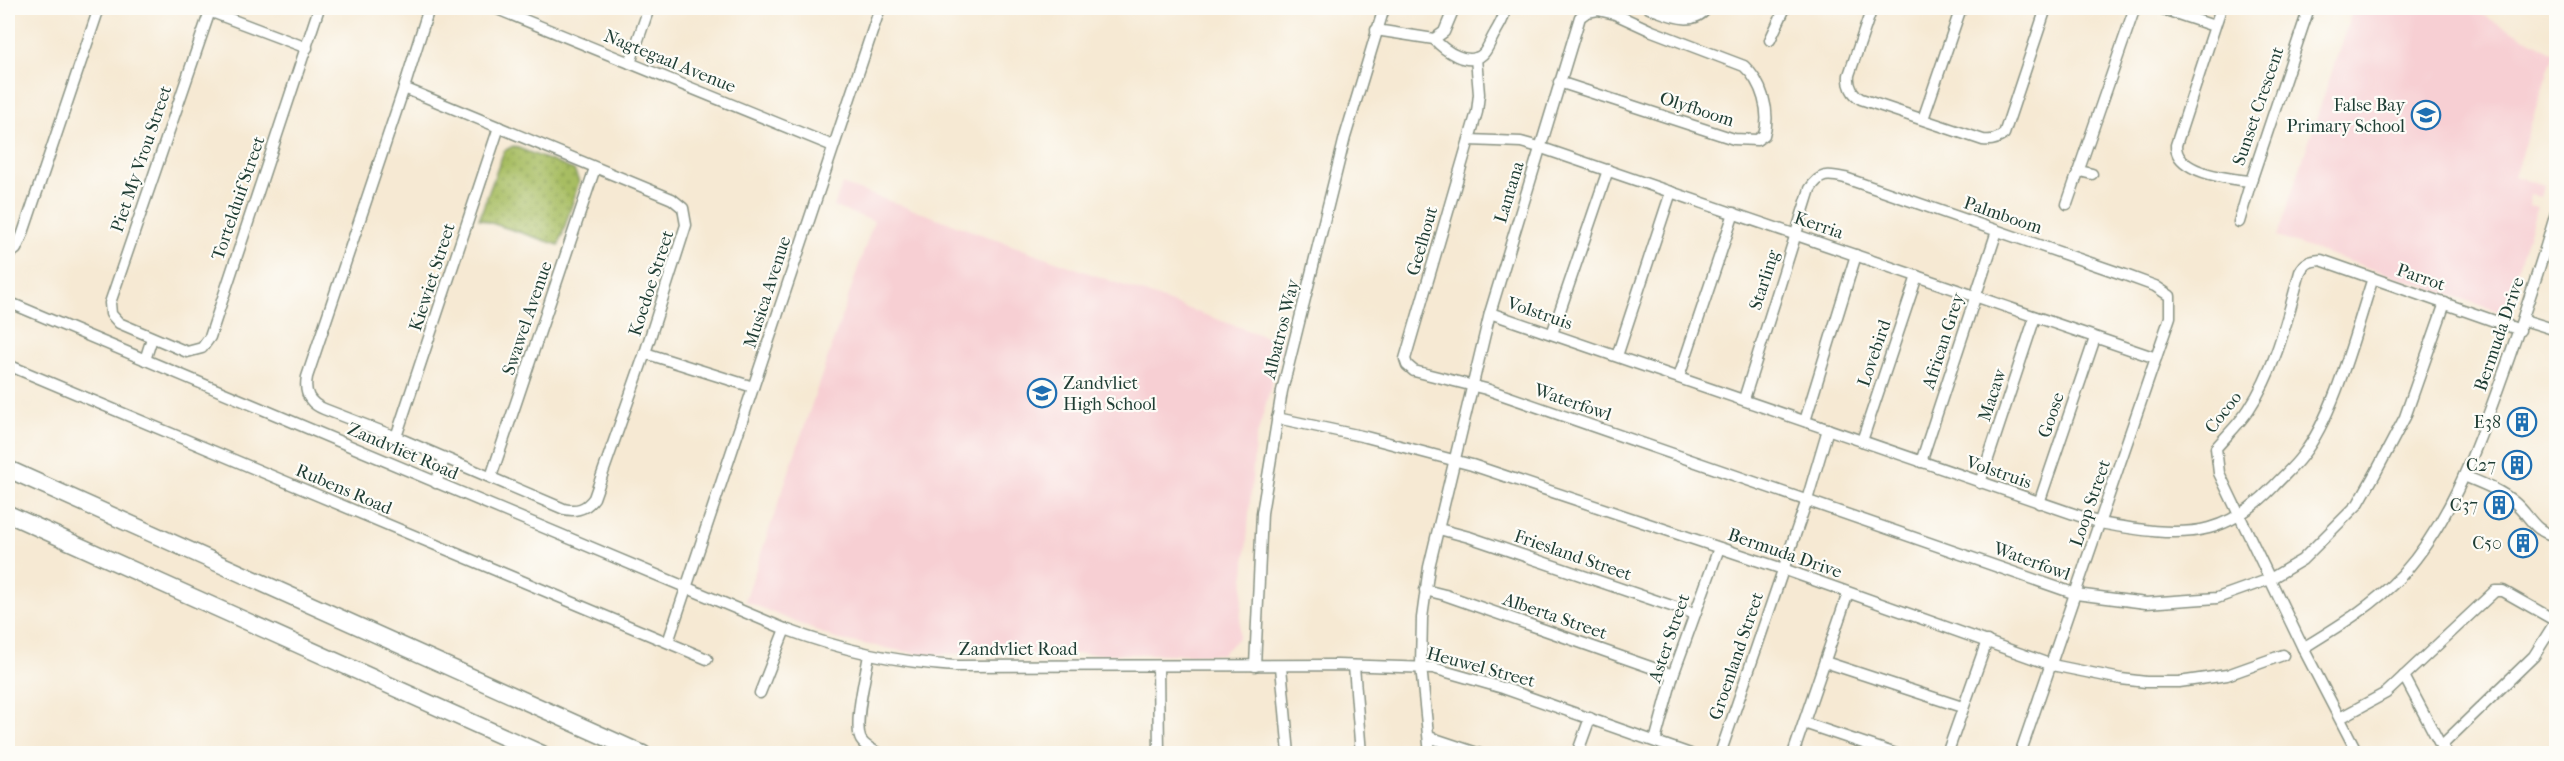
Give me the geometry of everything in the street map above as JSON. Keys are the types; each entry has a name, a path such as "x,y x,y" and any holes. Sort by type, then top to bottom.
{"highway":[{"path":"8,469 643,753"},
{"path":"8,514 542,753"}],"street":[{"path":"8,255 16,249 22,236 99,8"},
{"name":"Tortelduif Street","path":"114,318 119,323 187,352 202,348 210,337 320,8"},
{"name":"Koedoe Street","path":"404,88 672,199 679,203 686,213 686,225 645,353 594,498 590,504 577,510 564,509 317,406 308,397 305,387 429,8"},
{"name":"Nagtegaal Avenue","path":"495,8 833,146"},
{"path":"630,63 649,8"},
{"name":"Musica Avenue","path":"685,586 880,8"},
{"name":"Albatros Way","path":"1255,666 1262,513 1277,418 1341,156 1384,8"},
{"path":"1434,39 1444,32 1454,8"},
{"path":"1376,30 1434,39 1450,53 1466,58 1476,58 1484,54 1504,15 1503,8"},
{"path":"1649,8 1684,19 1697,17 1707,8"},
{"path":"1770,40 1785,8"},
{"path":"1872,8 1849,75 1852,90 1861,99 1983,140 1995,140 2002,136 2046,8"},
{"path":"1923,119 1961,8"},
{"path":"2067,204 2133,13 2138,8"},
{"path":"2160,8 2214,26"},
{"name":"Sunset Crescent","path":"2221,8 2176,145 2176,152 2181,162 2188,166 2228,178 2251,181"},
{"name":"Sunset Crescent","path":"2239,222 2309,8"},
{"path":"206,9 307,48"},
{"name":"Piet My Vrou Street","path":"114,318 111,314 111,295 206,9"},
{"name":"Olyfboom","path":"1559,82 1734,139 1756,140 1764,135 1767,123 1759,85 1753,74 1744,66 1652,31 1615,14 1598,10 1587,12"},
{"name":"Lantana","path":"1430,753 1421,666 1425,590 1490,313 1559,82 1580,17 1587,12"},
{"name":"Geelhout","path":"1473,385 1414,371 1407,365 1405,359 1477,112 1479,94 1476,58"},
{"name":"Kiewiet Street","path":"396,437 499,127"},
{"name":"Kerria","path":"1469,140 1521,142 1539,147 2156,358"},
{"name":"Swawel Avenue","path":"491,477 595,168"},
{"path":"1552,334 1608,170"},
{"path":"2080,171 2092,174"},
{"name":"Palmboom","path":"1822,175 1845,178 2155,286 2170,296"},
{"name":"Starling","path":"1744,399 1810,189 1817,178 1822,175"},
{"path":"1617,356 1671,192"},
{"path":"1679,377 1734,213"},
{"name":"Bermuda Drive","path":"2303,648 2359,613 2403,573 2437,527 2464,476 2522,325 2556,213"},
{"name":"African Grey","path":"1921,462 1997,231"},
{"path":"1804,421 1856,255"},
{"name":"Parrot","path":"2310,261 2320,260 2445,303 2522,325 2556,330"},
{"name":"Cocoo","path":"2310,261 2300,272 2265,381 2248,411 2216,448 2219,473 2303,648 2358,753"},
{"name":"Lovebird","path":"1862,441 1917,276"},
{"name":"Volstruis","path":"1490,313 2100,523 2142,531 2170,531 2208,528 2239,515 2258,502 2303,455 2331,403 2373,278"},
{"name":"Loop Street","path":"2020,753 2170,317 2170,296"},
{"name":"Zandvliet Road","path":"8,302 785,629 869,655 956,666 1255,666"},
{"name":"Waterfowl","path":"1473,385 2076,594 2146,603 2172,603 2217,598 2270,579 2302,560 2358,504 2405,417 2445,303"},
{"name":"Macaw","path":"1980,483 2035,317"},
{"path":"144,360 152,338"},
{"name":"Goose","path":"2039,503 2095,338"},
{"path":"645,353 753,387"},
{"name":"Rubens Road","path":"8,365 707,659"},
{"name":"Bermuda Drive","path":"1277,418 1366,437 1455,460 1784,569 2052,665 2130,680 2179,682 2227,675 2283,655"},
{"name":"Groenland Street","path":"1720,753 1807,500 1828,429"},
{"path":"436,483 444,459"},
{"path":"2464,476 2506,496 2538,530 2556,536"},
{"name":"Friesland Street","path":"1439,529 1469,537 1695,614"},
{"name":"Aster Street","path":"1655,741 1673,675 1719,548"},
{"path":"668,642 685,586"},
{"name":"Alberta Street","path":"1425,590 1673,675"},
{"path":"2340,718 2386,693 2487,597 2495,591 2501,591 2556,621 2534,656 2445,750 2404,676"},
{"path":"1793,753 1848,592"},
{"path":"759,693 785,629"},
{"path":"1947,753 1987,641"},
{"path":"869,655 859,728 861,741 870,749 880,753"},
{"path":"1825,662 1962,707"},
{"path":"1158,666 1159,753"},
{"name":"Heuwel Street","path":"1255,666 1421,666 1433,668 1590,717 1689,753"},
{"path":"1354,666 1361,753"},
{"path":"1281,667 1289,753"},
{"path":"1577,753 1590,717"},
{"path":"1804,723 1896,753"},
{"path":"1429,737 1480,753"}],"shaded area":[{"name":"False Bay Primary School","path":"2353,8 2469,8 2554,53 2514,176 2544,186 2541,197 2531,195 2529,205 2537,207 2504,313 2277,237"},
{"name":"Zandvliet High School","path":"842,184 1283,343 1255,443 1239,637 1222,654 919,654 836,639 745,601 874,221 834,207"}],"green space":[{"path":"513,146 574,170 579,182 559,245 479,219 504,151"}],"place":[{"name":"False Bay Primary School","path":"2426,115"},
{"name":"Zandvliet High School","path":"1042,393"},
{"name":"E38","path":"2522,422"},
{"name":"C27","path":"2517,465"},
{"name":"C37","path":"2499,505"},
{"name":"C50","path":"2523,543"}]}
